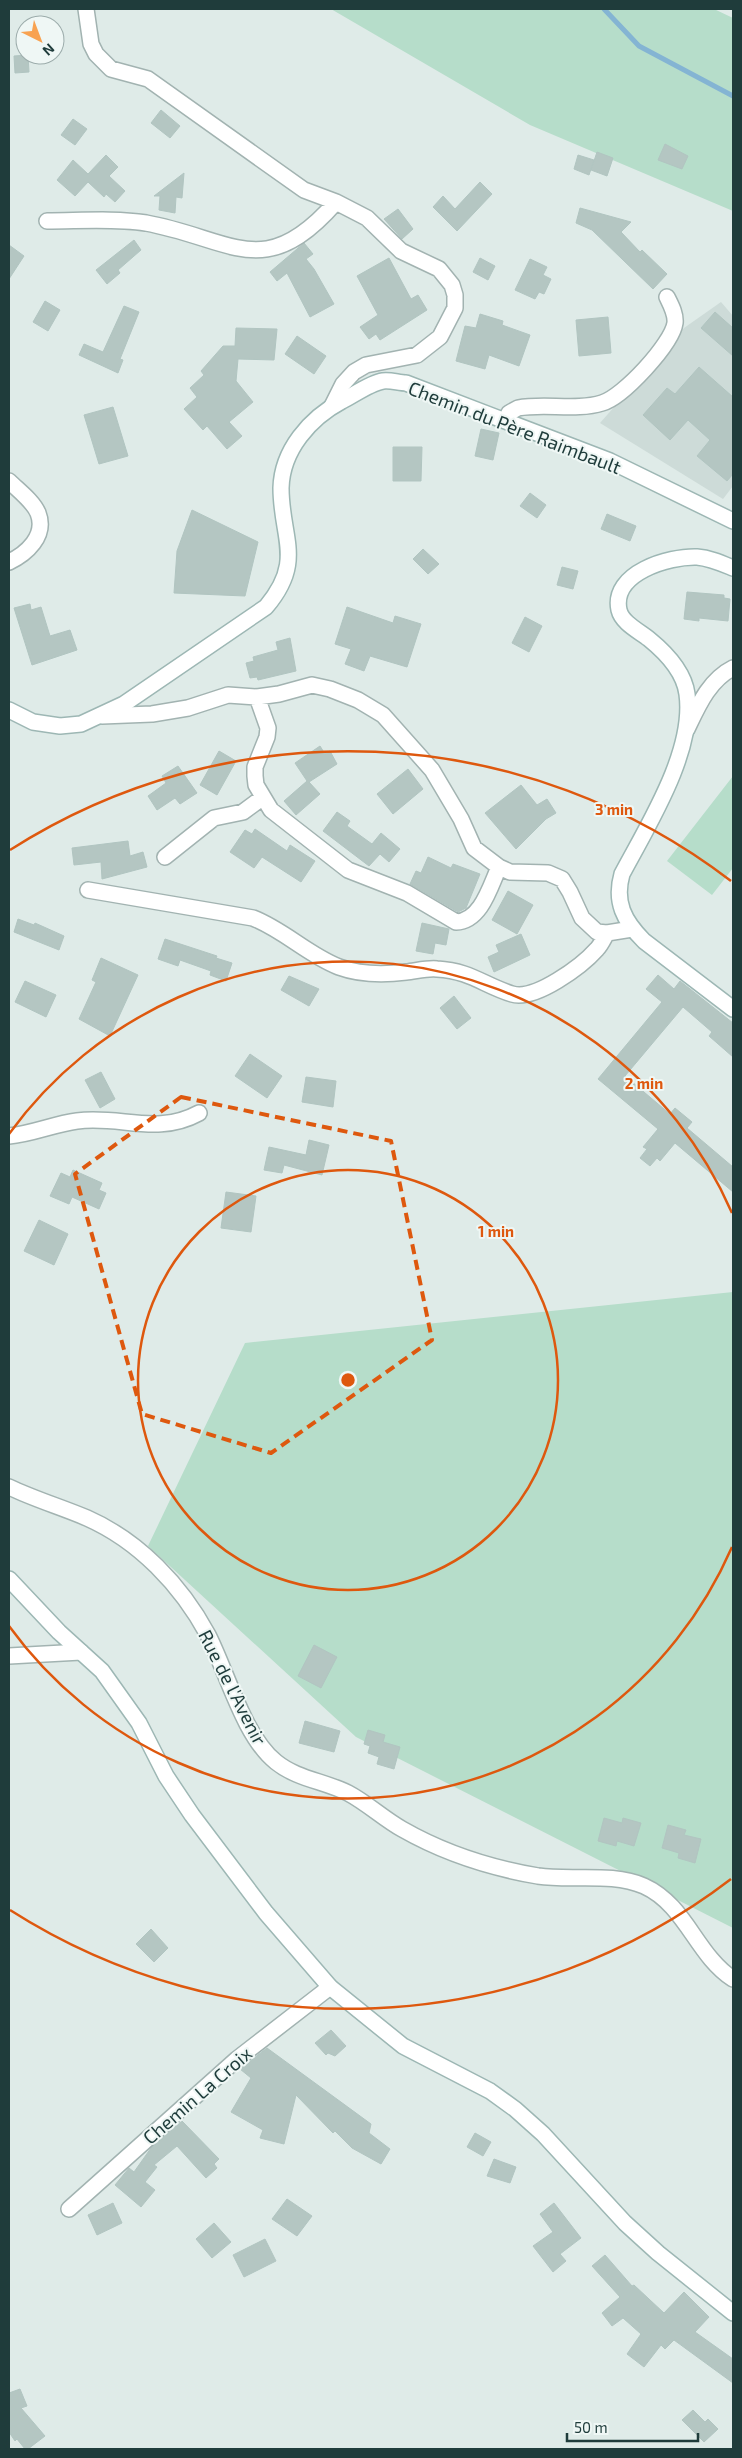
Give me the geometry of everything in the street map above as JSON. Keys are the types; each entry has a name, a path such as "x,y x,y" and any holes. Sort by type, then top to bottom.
{"street":[{"path":"86,9 91,44 96,54 112,70 148,79 304,190 336,202 367,218 401,251 439,269 452,285 455,295 455,308 449,323 440,337 430,347 417,355 366,365 354,372 343,384 332,406"},
{"path":"47,221 132,221 246,251 266,250 275,249 301,236 336,202"},
{"path":"506,420 510,413 518,408 602,403 620,394 635,381 671,334 675,324 674,314 667,297"},
{"name":"Chemin du Père Raimbault","path":"9,710 33,722 60,726 81,724 102,716 124,704 266,607 276,596 288,567 290,548 281,489 283,472 289,455 300,436 332,406 383,381 406,383 610,461 733,521"},
{"path":"9,481 33,505 39,514 39,522 35,541 30,549 9,562"},
{"path":"686,732 687,693 675,665 650,640 623,618 619,610 620,593 637,572 677,559 697,557 715,560 733,568"},
{"path":"733,668 724,672 702,698 686,732 676,764 661,800 622,874 618,888 618,900 632,929 644,941 733,1009"},
{"path":"102,716 152,714 179,709 228,695 257,697 279,694 312,685 322,686 373,708 383,715 432,770 461,819 474,848 499,867 510,872 556,875 562,879 586,923 597,932 607,933 632,929"},
{"path":"257,697 268,728 267,738 255,767 256,785 262,798 271,810 348,870 407,893 456,922 463,922 475,915 499,867"},
{"path":"165,857 214,818 243,812 262,798"},
{"path":"88,890 253,918 277,929 338,966 367,974 382,975 434,968 475,976 513,994 522,995 540,990 579,965 597,948 607,933"},
{"path":"9,1136 29,1134 76,1121 93,1120 144,1125 163,1124 182,1120 199,1113"},
{"name":"Rue de l'Avenir","path":"9,1487 87,1518 130,1541 170,1579 208,1635 255,1736 275,1761 301,1777 347,1793 402,1829 444,1850 489,1866 540,1876 627,1881 646,1887 682,1916 705,1954 719,1970 733,1979"},
{"path":"9,1579 102,1671 128,1706 166,1776 192,1815 266,1913 330,1987 403,2046 490,2091 515,2110 543,2134 632,2229 733,2314"},
{"path":"9,1656 81,1652"},
{"name":"Chemin La Croix","path":"68,2209 237,2059 330,1987"}],"highlighted area":[{"path":"181,1097 391,1141 432,1340 271,1453 142,1414 75,1174"}],"shaded area":[{"path":"721,302 733,316 733,486 723,499 600,423 684,328"}],"green space":[{"path":"331,9 714,9 733,18 733,211 530,125"},
{"path":"733,776 733,868 712,895 667,861"},
{"path":"733,1292 733,1928 356,1737 148,1546 245,1343"}],"building":[{"path":"14,56 15,65 29,65 29,72 15,73"},
{"path":"161,110 180,126 170,138 151,123"},
{"path":"73,119 87,129 75,145 61,135"},
{"path":"665,144 688,156 682,169 658,160"},
{"path":"597,152 613,158 607,176 591,170"},
{"path":"106,155 118,167 109,176 125,191 115,202 106,194 104,197 88,182 75,196 57,180 73,160 88,174"},
{"path":"578,155 594,160 589,175 574,169"},
{"path":"184,173 182,198 176,197 175,213 159,210 160,196 154,196"},
{"path":"480,182 492,194 457,231 433,207 443,196 455,209"},
{"path":"580,208 631,222 621,232 640,252 642,250 667,274 653,289 592,230 576,223"},
{"path":"398,209 413,229 402,239 384,219"},
{"path":"134,240 141,250 118,270 120,273 107,284 96,270"},
{"path":"304,243 313,254 306,259 314,269 334,304 310,317 287,273 277,281 270,272"},
{"path":"9,245 24,256 9,279"},
{"path":"389,258 411,299 418,295 427,310 380,340 376,334 369,339 360,327 378,315 357,276"},
{"path":"480,258 495,266 488,280 473,272"},
{"path":"530,259 547,267 543,275 551,279 544,294 539,292 535,299 515,290"},
{"path":"45,301 60,310 48,331 33,322"},
{"path":"124,306 139,312 120,359 123,360 118,373 79,355 84,344 103,352"},
{"path":"715,312 733,328 733,356 701,328"},
{"path":"480,314 503,321 502,325 530,335 519,366 489,355 485,369 456,361 465,326 476,328"},
{"path":"608,317 611,353 579,356 576,320"},
{"path":"236,328 277,329 274,360 238,359 236,381 253,402 229,422 242,436 227,449 207,426 203,430 184,409 197,397 190,388 204,375 201,371 223,346 235,346"},
{"path":"297,336 326,356 314,374 285,354"},
{"path":"699,367 733,397 733,474 727,481 697,456 710,440 688,420 670,440 643,415 667,388 675,394"},
{"path":"113,407 128,456 99,464 84,415"},
{"path":"481,429 499,433 493,460 475,456"},
{"path":"393,447 422,447 421,481 393,481"},
{"path":"530,493 546,505 537,518 520,506"},
{"path":"192,510 258,542 245,596 174,593 177,551"},
{"path":"607,514 636,526 630,541 601,529"},
{"path":"423,549 439,564 428,574 413,559"},
{"path":"562,567 578,571 573,589 557,585"},
{"path":"687,592 724,595 724,598 730,599 728,621 699,618 699,621 684,619"},
{"path":"30,604 31,610 41,607 50,636 70,630 77,650 32,665 14,608"},
{"path":"347,607 393,623 395,616 421,624 407,667 370,656 364,671 345,664 351,649 335,644"},
{"path":"525,617 542,626 529,652 512,643"},
{"path":"290,638 296,671 258,680 257,677 250,678 246,663 254,661 253,657 278,650 276,642"},
{"path":"320,746 325,754 330,751 337,764 309,782 320,794 296,815 284,801 307,781 295,763"},
{"path":"219,751 236,761 217,795 200,785"},
{"path":"178,766 197,793 180,804 175,798 157,810 148,796 166,783 162,776"},
{"path":"408,769 423,789 393,814 377,794"},
{"path":"521,785 537,805 547,799 556,813 546,819 516,849 485,813"},
{"path":"337,812 350,821 347,826 372,844 381,833 400,849 389,862 380,854 369,866 323,831"},
{"path":"255,829 287,851 290,845 315,861 301,882 262,857 254,868 230,852 245,830 252,834"},
{"path":"128,841 130,856 143,852 147,867 102,879 101,862 74,865 72,848"},
{"path":"428,857 451,868 453,864 480,874 466,908 458,912 410,884 416,871 421,873"},
{"path":"508,891 533,905 517,934 492,920"},
{"path":"18,919 34,925 35,923 64,936 59,950 14,932"},
{"path":"422,923 449,929 446,945 435,943 433,954 416,951"},
{"path":"521,934 530,955 494,972 488,957 499,952 496,945"},
{"path":"165,939 217,956 216,958 232,963 226,981 210,975 211,971 180,960 178,966 158,959"},
{"path":"101,958 138,975 110,1036 79,1019 96,982 92,980"},
{"path":"658,975 674,989 680,981 733,1023 733,1057 709,1036 712,1032 683,1007 625,1076 670,1114 675,1108 692,1122 687,1128 733,1167 733,1192 675,1143 660,1161 657,1158 650,1166 640,1158 647,1149 643,1147 658,1129 598,1079 662,1002 646,989"},
{"path":"289,976 319,989 309,1006 281,990"},
{"path":"25,981 56,995 46,1017 15,1002"},
{"path":"454,996 471,1018 457,1029 440,1008"},
{"path":"250,1054 282,1076 267,1098 235,1076"},
{"path":"101,1072 115,1099 100,1108 85,1080"},
{"path":"306,1077 336,1081 333,1107 302,1102"},
{"path":"309,1140 329,1145 322,1175 284,1165 282,1173 264,1170 269,1147 306,1155"},
{"path":"73,1170 102,1183 99,1190 106,1193 99,1209 72,1197 69,1204 50,1196 61,1173 70,1177"},
{"path":"226,1192 256,1196 251,1232 221,1228"},
{"path":"39,1220 68,1234 54,1265 24,1251"},
{"path":"314,1645 337,1657 321,1688 298,1676"},
{"path":"305,1721 340,1731 334,1752 299,1743"},
{"path":"368,1730 385,1735 383,1742 400,1747 394,1769 377,1764 379,1757 368,1753 370,1746 364,1744"},
{"path":"604,1818 622,1823 623,1818 641,1823 634,1846 617,1841 616,1846 598,1841"},
{"path":"668,1825 686,1830 684,1835 701,1839 695,1863 678,1858 679,1853 662,1848"},
{"path":"151,1929 168,1948 154,1962 136,1944"},
{"path":"331,2030 346,2046 335,2056 328,2053 326,2055 315,2043"},
{"path":"267,2048 371,2124 369,2133 390,2149 381,2164 352,2148 335,2131 333,2133 296,2095 284,2144 260,2138 263,2130 231,2112 251,2078 240,2069"},
{"path":"182,2121 219,2159 214,2164 217,2168 206,2178 177,2146 154,2165 157,2167 145,2182 155,2190 141,2207 115,2185 129,2168 134,2172 151,2148"},
{"path":"475,2133 491,2142 483,2156 467,2147"},
{"path":"494,2159 516,2167 510,2183 487,2176"},
{"path":"287,2199 312,2216 297,2236 272,2219"},
{"path":"113,2203 122,2223 97,2235 88,2215"},
{"path":"554,2203 581,2238 560,2254 566,2261 553,2272 533,2246 553,2232 540,2214"},
{"path":"214,2223 231,2242 212,2258 196,2239"},
{"path":"265,2239 276,2261 244,2277 233,2255"},
{"path":"605,2255 632,2286 634,2285 664,2313 684,2292 709,2317 695,2332 733,2359 733,2383 674,2340 665,2349 661,2345 644,2367 627,2354 641,2334 623,2318 612,2326 602,2313 620,2297 592,2266"},
{"path":"20,2389 27,2406 21,2408 45,2436 28,2449 25,2449 17,2439 15,2441 9,2432 9,2393"},
{"path":"693,2410 705,2422 708,2419 718,2429 704,2442 682,2420"}],"waterway":[{"path":"604,9 639,46 733,96"}]}
